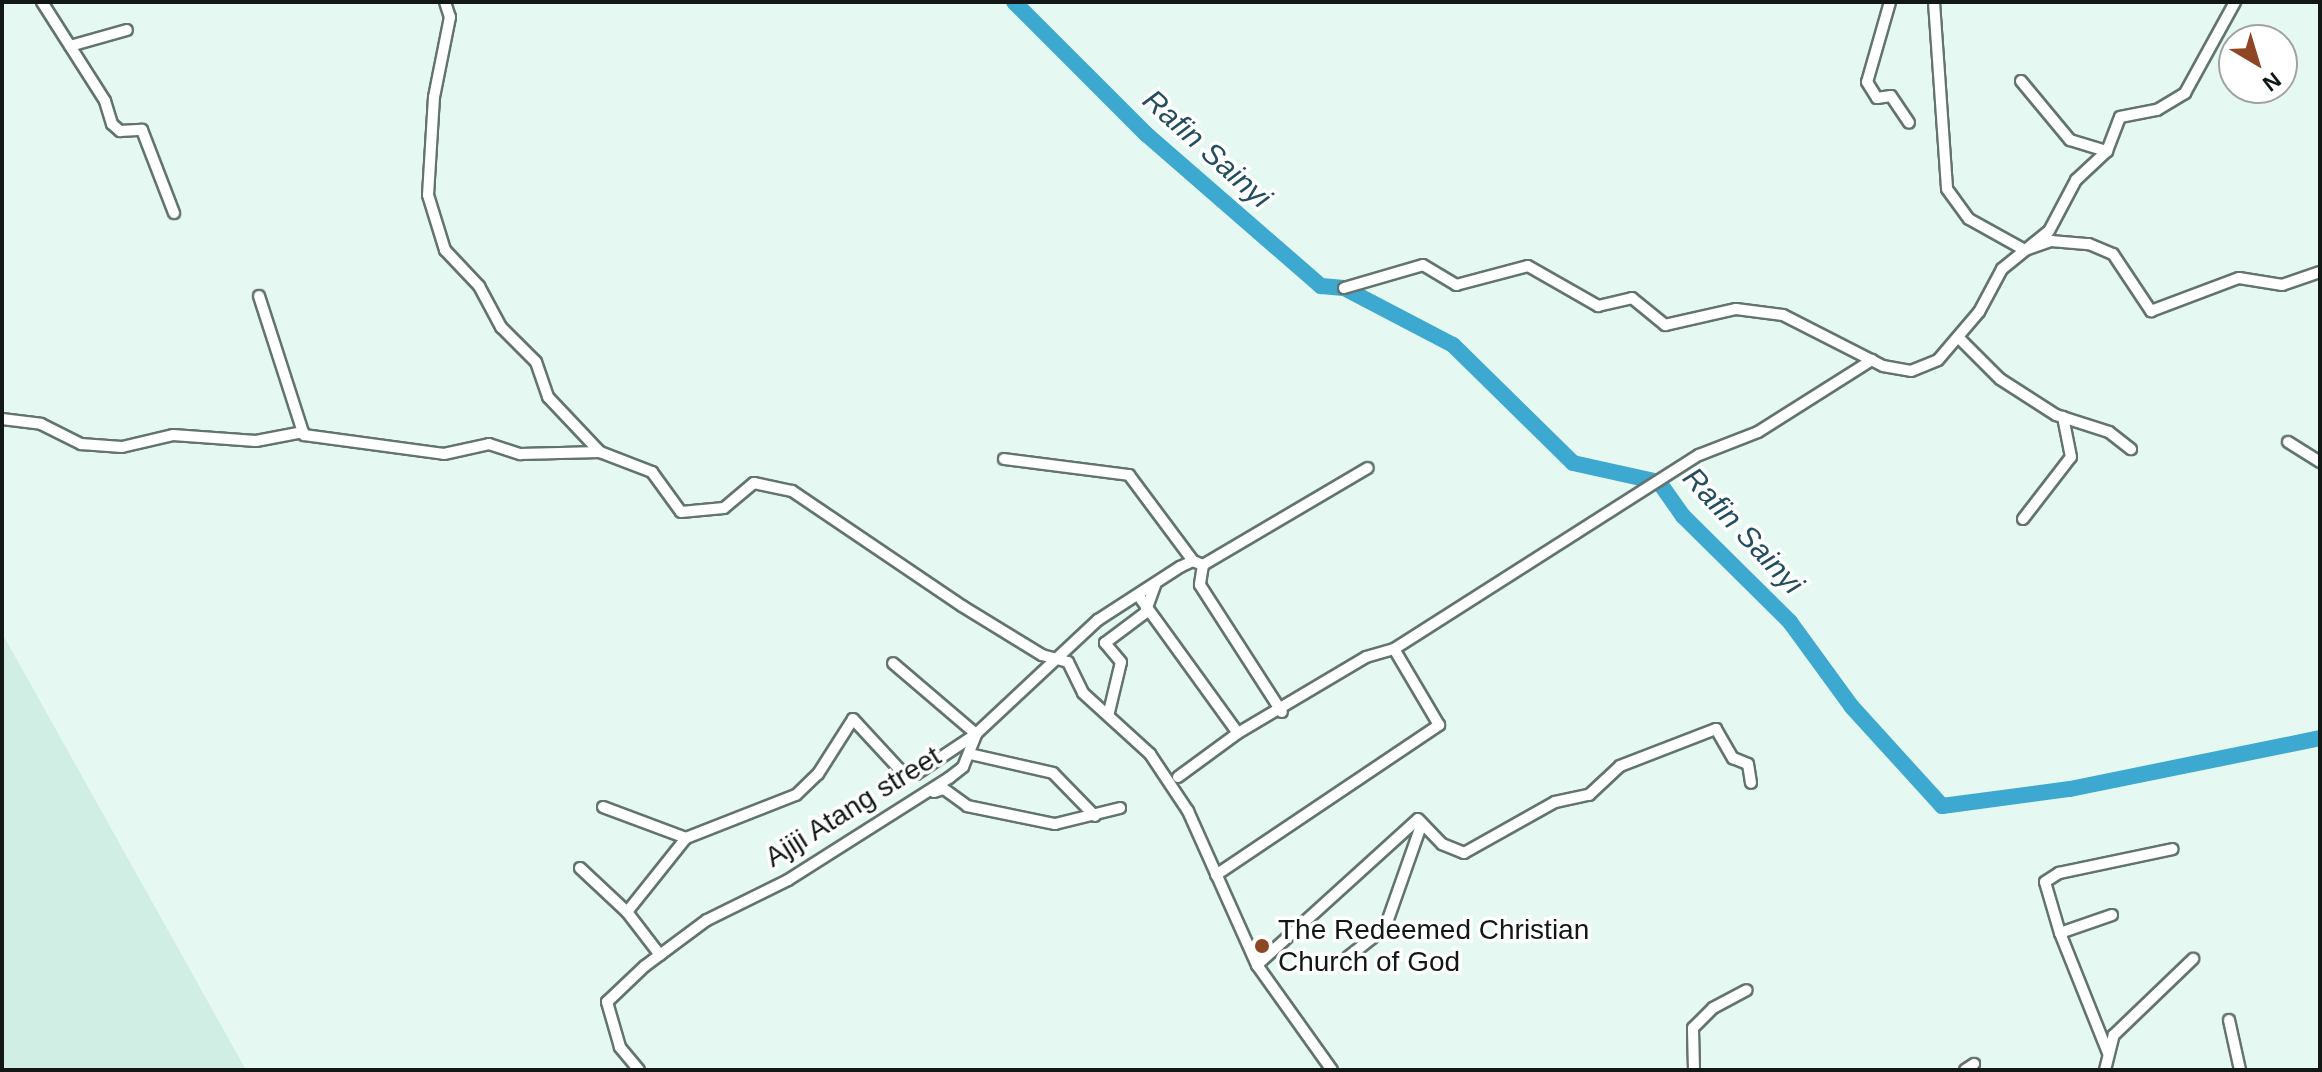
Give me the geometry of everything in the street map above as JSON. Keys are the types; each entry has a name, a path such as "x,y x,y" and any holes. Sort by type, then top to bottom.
{"street":[{"path":"42,2 112,124 120,131 142,130 174,213"},
{"path":"445,2 450,17 434,97 428,195 445,250 479,286 501,327 536,362 548,397 600,452"},
{"path":"1890,2 1867,82 1877,98 1891,96 1909,123"},
{"path":"1934,2 1947,189 1969,219 2025,250 2051,241 2089,244 2113,254 2151,311 2239,278 2282,285 2320,272"},
{"path":"1344,288 1423,265 1456,285 1528,266 1598,306 1632,298 1665,325 1736,309 1783,315 1872,360 1911,371 1938,360 1958,337 2002,269 2049,231 2076,180 2107,151 2120,117 2157,110 2185,93 2235,2"},
{"path":"70,46 127,30"},
{"path":"2021,81 2070,140 2107,151"},
{"path":"259,296 303,432"},
{"path":"1958,337 2000,379 2063,417 2109,432 2131,449"},
{"path":"1178,777 1238,733 1282,712 1366,657 1394,649 1699,455 1758,432 1872,360"},
{"path":"2023,519 2071,457 2063,417"},
{"path":"2,419 41,424 81,444 122,447 173,435 256,441 303,432 444,454 489,444 520,454 600,452 652,472 681,512 691,516 724,508 754,483 792,491 962,606 1055,660 1068,662 1083,693 1109,712 1167,780 1216,875 1257,965 1332,1070"},
{"path":"2288,442 2320,462"},
{"path":"1004,459 1129,475 1198,563 1200,585 1282,712"},
{"name":"Ajiji Atang street","path":"639,1070 620,1047 607,1002 660,955 707,920 788,880 956,773 970,754 976,734 1055,660 1138,595 1368,468"},
{"path":"1109,712 1121,662 1105,643 1145,613 1155,585"},
{"path":"1138,595 1145,613 1238,733"},
{"path":"1216,875 1439,725 1394,649"},
{"path":"627,912 686,838 796,795 818,774 853,719 904,774 916,774 976,734 893,663"},
{"path":"1257,965 1400,830 1418,819 1442,844 1464,853 1555,802 1589,795 1620,766 1716,729 1733,758 1748,764 1751,783"},
{"path":"970,754 1053,773 1095,816"},
{"path":"920,795 944,789 967,806 1055,824 1120,808"},
{"path":"603,807 686,838"},
{"path":"1348,957 1385,928 1422,823"},
{"path":"2108,1053 2060,933 2045,882 2059,873 2173,849"},
{"path":"580,868 627,912 660,955"},
{"path":"2060,933 2112,915"},
{"path":"2105,1070 2114,1035 2193,959"},
{"path":"1694,1070 1693,1028 1713,1008 1747,990"},
{"path":"2229,1020 2240,1070"}],"shaded area":[{"path":"2,633 246,1070 2,1070"}],"waterway":[{"name":"Rafin Sainyi","path":"1014,2 1146,134 1321,286 1344,288 1453,345 1573,463 1659,482 1683,516 1790,622 1852,707 1942,806 2070,789 2320,738"}],"place":[{"name":"The Redeemed Christian Church of God","path":"1262,946"}]}
